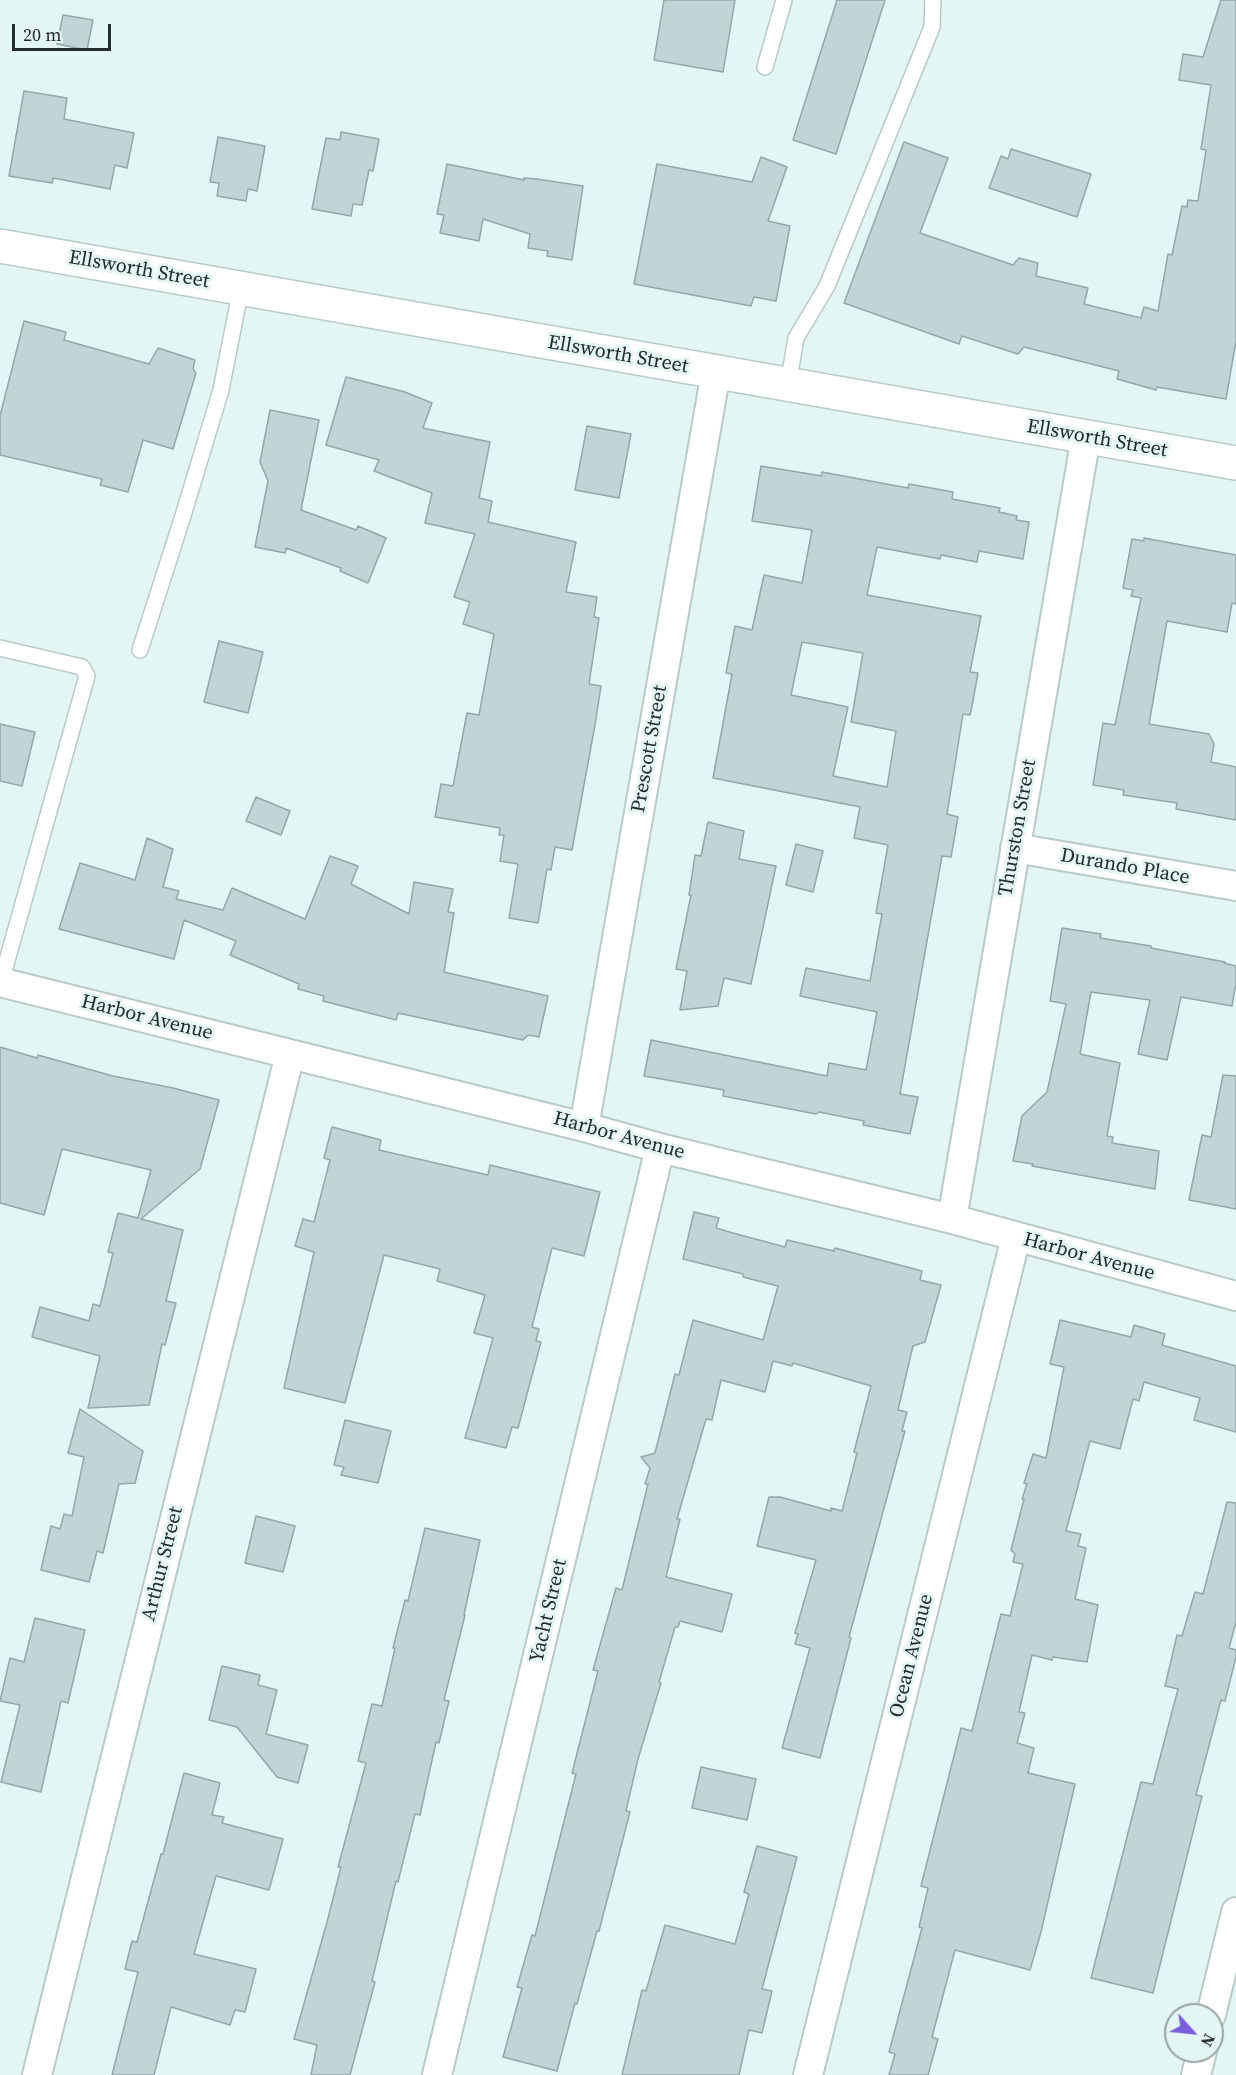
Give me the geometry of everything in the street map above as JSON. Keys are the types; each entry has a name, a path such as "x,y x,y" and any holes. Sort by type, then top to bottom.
{"street":[{"name":"Ellsworth Street","path":"0,246 1236,463"},
{"name":"Prescott Street","path":"584,1126 716,372"},
{"name":"Thurston Street","path":"952,1219 1086,437"},
{"name":"Durando Place","path":"1015,848 1236,886"},
{"name":"Harbor Avenue","path":"0,982 952,1219 1236,1296"},
{"name":"Arthur Street","path":"37,2075 290,1054"},
{"name":"Yacht Street","path":"437,2075 660,1148"},
{"name":"Ocean Avenue","path":"808,2075 1016,1238"},
{"path":"1214,2003 1236,1912"}],"lane":[{"path":"765,67 784,0"},
{"path":"788,385 796,338 827,286 836,265 932,27 933,0"},
{"path":"140,650 221,390 241,288"},
{"path":"0,648 82,667 87,676 0,982"}],"building":[{"path":"664,0 735,0 723,72 654,60"},
{"path":"837,0 885,0 836,154 793,140"},
{"path":"1221,0 1236,0 1236,341 1226,399 1157,387 1156,390 1117,379 1119,371 1024,347 1018,354 962,336 959,344 844,303 904,142 948,158 920,233 1013,265 1019,258 1038,263 1036,276 1088,288 1084,304 1141,318 1144,307 1158,311 1168,254 1172,255 1182,206 1187,207 1188,200 1198,201 1206,150 1201,149 1211,85 1179,80 1183,54 1203,57"},
{"path":"63,15 93,20 87,50 57,44"},
{"path":"24,91 67,98 64,119 134,133 127,168 115,165 110,189 53,178 52,183 9,176"},
{"path":"341,132 379,139 373,171 369,170 362,205 353,204 351,216 312,209 326,138 340,140"},
{"path":"218,137 265,146 257,191 248,189 246,201 217,196 219,183 210,182"},
{"path":"1011,149 1091,174 1077,217 989,188 1001,156 1008,159"},
{"path":"761,157 787,167 768,221 790,226 776,301 754,297 751,306 634,284 657,164 752,182"},
{"path":"447,164 524,180 524,178 537,179 583,186 572,260 547,256 548,251 528,248 530,234 483,219 479,241 440,233 444,215 437,214"},
{"path":"24,321 66,332 64,340 149,364 158,348 195,360 193,369 196,373 173,449 143,440 128,492 100,485 102,479 0,455 0,416"},
{"path":"346,377 405,392 432,403 423,428 490,442 479,498 492,501 488,522 576,542 566,592 597,597 594,617 599,618 589,684 601,686 595,725 572,850 555,847 551,870 547,869 538,923 509,918 518,864 500,861 504,835 499,835 500,828 435,817 441,784 453,786 467,713 479,715 494,634 463,624 470,602 454,597 475,534 425,523 432,493 374,471 379,460 326,445"},
{"path":"270,410 319,420 301,510 356,530 358,526 386,538 368,583 340,571 341,568 286,548 285,553 255,547 268,481 260,462"},
{"path":"587,426 631,434 619,498 575,490"},
{"path":"761,466 822,476 822,472 908,488 909,484 953,492 952,499 1000,508 999,512 1017,516 1016,520 1029,522 1023,559 979,551 977,562 941,555 940,559 877,547 867,595 981,616 970,672 978,673 970,715 963,714 947,814 958,817 951,857 942,856 900,1094 918,1097 910,1134 863,1125 864,1121 723,1096 724,1090 644,1076 651,1040 827,1076 829,1063 866,1070 877,1012 800,996 806,968 870,981 882,914 876,913 888,845 854,838 860,807 713,778 732,674 726,673 735,626 752,630 764,575 802,583 812,530 752,521","holes":["802,642 863,653 851,722 896,731 887,787 833,776 848,707 791,695"]},
{"path":"1144,538 1236,555 1236,604 1232,603 1227,632 1167,621 1149,724 1209,734 1214,744 1211,762 1236,767 1236,820 1176,809 1177,803 1123,795 1124,790 1093,785 1103,723 1115,725 1141,598 1131,596 1133,590 1123,588 1132,539 1144,541"},
{"path":"219,641 263,652 248,713 204,702"},
{"path":"0,724 35,732 22,786 0,781"},
{"path":"256,797 290,811 281,835 246,821"},
{"path":"708,822 744,831 739,859 776,866 751,984 724,978 718,1006 680,1010 687,971 676,969 691,895 689,895 695,855 701,856"},
{"path":"147,838 173,849 163,887 179,891 176,899 223,910 232,888 305,919 330,856 358,866 351,884 409,914 414,882 453,889 448,912 454,913 444,972 548,996 539,1037 528,1035 523,1040 398,1013 396,1020 323,1001 324,996 298,989 299,984 230,955 236,941 184,920 174,959 59,929 80,863 135,880"},
{"path":"796,844 823,851 813,892 786,885"},
{"path":"1062,928 1101,934 1100,938 1151,946 1151,948 1236,966 1232,1006 1181,997 1167,1060 1138,1054 1150,1000 1091,992 1080,1054 1120,1063 1107,1136 1113,1137 1112,1143 1159,1151 1155,1189 1013,1161 1022,1116 1047,1092 1066,1004 1050,1001"},
{"path":"0,1047 37,1058 38,1055 113,1076 219,1100 200,1169 141,1219 183,1230 166,1301 176,1303 165,1345 162,1344 149,1405 88,1408 100,1356 32,1337 40,1307 89,1321 93,1304 100,1306 113,1253 108,1252 118,1213 138,1218 151,1170 62,1149 44,1215 0,1203"},
{"path":"1223,1075 1236,1076 1236,1209 1189,1200 1202,1135 1211,1137"},
{"path":"332,1127 381,1140 379,1150 488,1175 490,1165 600,1192 584,1256 552,1248 532,1327 539,1329 536,1341 541,1342 518,1428 512,1427 506,1448 465,1438 493,1338 474,1333 485,1295 437,1281 440,1269 384,1255 345,1403 284,1388 314,1252 295,1246 303,1219 314,1222 330,1160 324,1158"},
{"path":"694,1212 719,1218 716,1228 785,1247 787,1240 834,1251 835,1248 922,1271 920,1280 941,1285 925,1342 913,1346 898,1410 907,1412 902,1431 905,1431 849,1637 851,1638 820,1758 782,1748 810,1648 795,1644 798,1634 795,1633 816,1560 757,1546 769,1497 780,1497 831,1511 831,1508 842,1511 871,1386 793,1363 792,1366 773,1361 765,1392 721,1380 712,1420 706,1419 677,1519 680,1519 666,1577 732,1594 722,1632 680,1621 678,1627 675,1627 638,1759 626,1811 630,1812 599,1931 597,1931 577,2004 575,2003 557,2071 503,2057 522,1988 517,1987 532,1935 535,1936 576,1774 572,1773 598,1671 593,1670 616,1588 622,1590 648,1484 645,1484 650,1468 641,1457 655,1453 675,1374 679,1375 693,1320 763,1340 778,1286 743,1277 743,1274 683,1259"},
{"path":"1060,1320 1131,1337 1134,1325 1165,1334 1162,1345 1236,1366 1236,1432 1194,1420 1200,1398 1144,1382 1139,1401 1133,1399 1120,1449 1090,1441 1066,1531 1081,1534 1078,1546 1086,1548 1075,1599 1098,1605 1087,1662 1053,1657 1052,1660 1032,1655 1019,1712 1025,1713 1017,1743 1034,1748 1028,1773 1075,1784 1030,1970 955,1950 932,2037 938,2039 928,2075 889,2075 895,2054 889,2052 922,1928 919,1927 928,1888 921,1886 961,1728 972,1731 1001,1614 1010,1616 1023,1564 1013,1562 1015,1554 1011,1550 1027,1484 1024,1483 1033,1454 1046,1458 1064,1367 1050,1364"},
{"path":"80,1409 143,1451 135,1483 119,1484 103,1553 97,1551 89,1582 41,1570 51,1526 60,1529 64,1514 72,1516 84,1457 68,1453"},
{"path":"345,1420 391,1431 378,1483 341,1475 344,1467 334,1465"},
{"path":"1227,1502 1236,1503 1236,1622 1229,1648 1236,1650 1236,1657 1225,1701 1221,1700 1196,1795 1202,1796 1153,1993 1091,1978 1141,1782 1153,1784 1178,1689 1165,1686 1177,1635 1182,1636 1195,1592 1203,1594"},
{"path":"256,1516 295,1526 283,1572 245,1563"},
{"path":"425,1528 480,1540 465,1615 444,1700 449,1701 439,1743 436,1742 420,1815 415,1814 398,1882 396,1881 372,1981 375,1982 350,2075 311,2075 317,2045 294,2039 327,1922 341,1867 338,1867 366,1763 358,1761 372,1704 382,1706 395,1648 393,1648 405,1600 408,1601"},
{"path":"35,1618 85,1630 68,1703 61,1701 41,1792 1,1782 20,1705 0,1701 10,1658 24,1662"},
{"path":"222,1666 260,1675 258,1685 277,1690 266,1734 308,1745 298,1783 277,1777 237,1727 209,1720"},
{"path":"701,1767 756,1779 747,1820 692,1808"},
{"path":"184,1773 220,1783 212,1815 224,1817 222,1823 283,1839 269,1890 216,1876 194,1954 256,1969 245,2012 235,2010 230,2025 171,2007 154,2075 112,2075 138,1972 125,1969 132,1941 137,1942"},
{"path":"757,1846 797,1857 762,1989 772,1991 762,2033 749,2030 739,2075 622,2075 642,1990 646,1991 665,1925 735,1944 749,1894 744,1892"}]}
